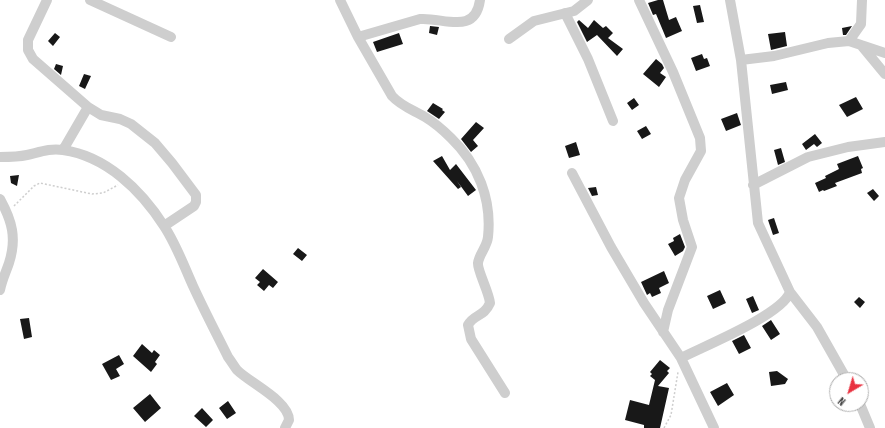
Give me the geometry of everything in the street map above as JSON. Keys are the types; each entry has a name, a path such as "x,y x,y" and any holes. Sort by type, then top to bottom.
{"street":[{"path":"46,0 28,40 28,50 33,59 75,94 88,107 101,115 120,119 140,130 172,163 196,195 196,202 194,206 164,226"},
{"path":"90,0 106,3 171,37"},
{"path":"340,0 358,37 392,96 398,103 438,126 456,144 477,172 485,197 488,238 478,262 478,269 486,285 490,303 485,313 473,318 468,325 471,339 505,393"},
{"path":"358,37 420,19 428,18 450,23 460,23 474,16 479,8 480,0"},
{"path":"509,39 534,21 574,11 588,0"},
{"path":"639,0 673,72 700,138 702,147 700,156 684,180 680,191 680,206 692,247 668,310 663,332"},
{"path":"730,0 741,60 758,223 790,292 817,327 842,372"},
{"path":"849,41 861,24 862,0"},
{"path":"564,13 588,59 613,121"},
{"path":"741,60 774,56 828,43 849,41 885,53"},
{"path":"862,45 885,74"},
{"path":"63,150 88,107"},
{"path":"754,185 808,157 885,142"},
{"path":"0,157 27,155 51,149 63,150 91,157 106,165 125,181 143,199 164,226 182,259 228,357 237,370 273,397 287,411 289,420 285,428"},
{"path":"572,173 608,241 663,332 681,358 714,428"},
{"path":"0,199 8,214 14,240 9,262 2,277 0,290"},
{"path":"681,358 766,315 784,302 790,292"},
{"path":"863,412 870,428"}],"path":[{"path":"8,214 17,202 37,184 99,194 125,181"},
{"path":"664,428 671,415 675,381 681,358"}],"building":[{"path":"663,0 669,20 676,17 682,31 666,38 656,14 653,15 648,3"},
{"path":"700,5 704,22 697,23 693,6"},
{"path":"579,20 588,28 594,20 603,28 606,26 613,33 608,38 623,49 617,56 597,35 587,42 577,22"},
{"path":"430,26 439,27 437,35 429,33"},
{"path":"852,26 846,35 843,35 842,28"},
{"path":"785,32 787,46 771,50 768,34"},
{"path":"55,33 60,37 53,46 48,41"},
{"path":"399,33 403,44 377,52 373,42"},
{"path":"702,54 704,59 707,58 710,66 696,71 691,58"},
{"path":"656,59 664,68 660,73 666,77 659,87 643,74"},
{"path":"56,64 63,66 61,75 54,69"},
{"path":"84,74 91,76 85,89 79,86"},
{"path":"786,82 788,90 772,94 770,85"},
{"path":"856,97 863,109 847,117 839,105"},
{"path":"634,98 639,105 632,110 627,103"},
{"path":"433,103 445,112 439,119 427,111"},
{"path":"737,113 741,125 726,131 721,119"},
{"path":"476,122 484,128 473,140 478,146 471,152 461,139"},
{"path":"646,126 651,134 642,139 637,131"},
{"path":"815,134 822,143 817,147 814,144 806,150 802,144"},
{"path":"576,142 580,155 569,158 565,146"},
{"path":"781,148 785,162 778,165 774,150"},
{"path":"442,156 450,170 456,164 476,190 468,196 457,181 461,187 458,189 433,161"},
{"path":"858,156 863,168 861,169 862,173 835,183 837,186 819,192 815,183 826,178 825,176 839,169 837,164"},
{"path":"19,175 17,186 11,183 10,176"},
{"path":"596,187 598,195 592,196 588,188"},
{"path":"873,189 879,196 874,201 867,193"},
{"path":"774,218 779,233 773,235 768,220"},
{"path":"680,234 685,247 683,251 675,256 668,244 674,241 673,238"},
{"path":"298,248 307,255 302,261 293,254"},
{"path":"263,269 278,282 273,288 269,285 264,291 257,285 260,282 255,278"},
{"path":"664,271 669,283 659,288 661,293 652,297 650,293 647,295 641,282"},
{"path":"720,290 726,303 713,309 707,296"},
{"path":"753,296 759,310 752,313 746,299"},
{"path":"859,297 865,302 860,308 854,302"},
{"path":"29,318 32,337 24,339 20,319"},
{"path":"771,320 780,334 771,340 762,326"},
{"path":"744,335 751,348 739,354 732,341"},
{"path":"142,344 152,353 154,350 160,355 155,362 157,364 151,372 133,356"},
{"path":"119,355 124,364 116,369 120,376 111,380 102,364"},
{"path":"660,360 670,368 667,371 669,373 658,386 669,388 660,428 644,428 644,425 625,420 630,400 649,405 655,380 650,376 652,374 650,372"},
{"path":"777,371 788,379 785,384 771,386 769,372"},
{"path":"727,383 734,395 718,406 710,392"},
{"path":"150,394 161,408 145,422 133,408"},
{"path":"228,401 236,413 227,419 219,408"},
{"path":"202,408 213,420 206,427 194,416"}]}
